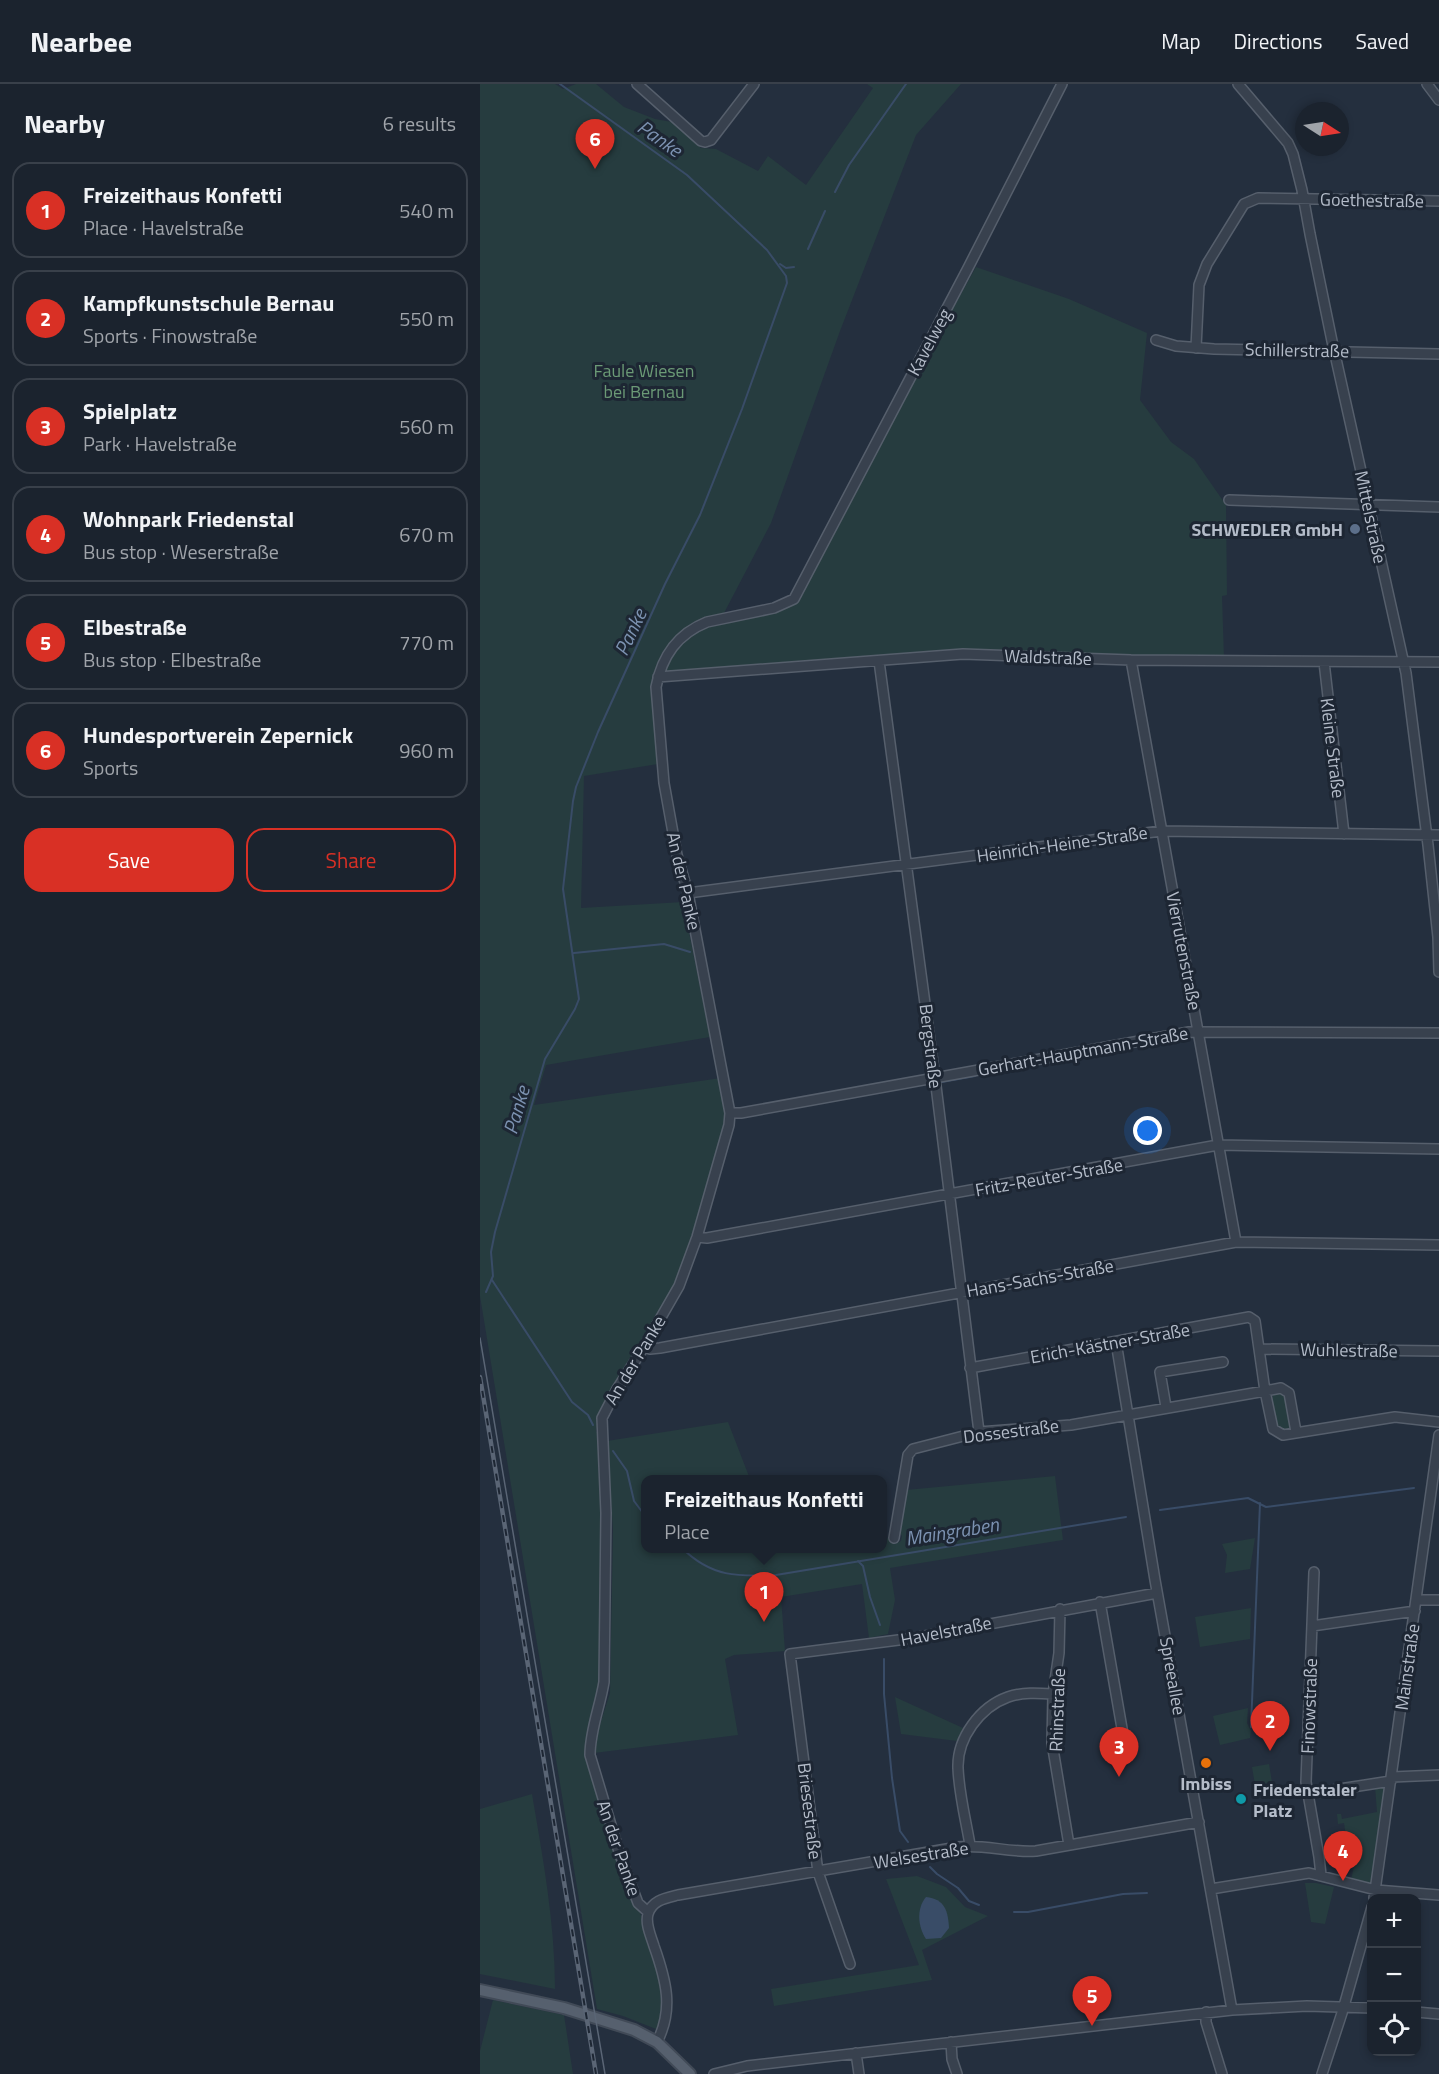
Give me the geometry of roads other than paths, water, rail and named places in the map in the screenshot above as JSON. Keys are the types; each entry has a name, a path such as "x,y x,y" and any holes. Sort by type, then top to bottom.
{"main road":[{"path":"480,1990 564,2008 634,2030 657,2042 673,2055 690,2074"}],"street":[{"path":"637,84 701,141 705,142 711,140 754,84"},
{"name":"Kavelweg","path":"658,677 661,664 669,651 697,626 707,621 774,608 794,599 1062,84"},
{"name":"Mittelstraße","path":"1238,84 1288,143 1297,167 1403,661 1438,937 1439,972"},
{"path":"1427,84 1439,100"},
{"name":"Goethestraße","path":"1196,348 1199,285 1207,264 1244,204 1258,198 1439,201"},
{"name":"Schillerstraße","path":"1156,340 1176,346 1196,348 1439,354"},
{"path":"1229,500 1439,507"},
{"name":"Waldstraße","path":"658,677 963,654 1131,660 1439,662"},
{"name":"Vierrutenstraße","path":"1131,660 1236,1242"},
{"name":"Bergstraße","path":"879,661 935,1078 979,1432"},
{"name":"Kleine Straße","path":"1323,662 1344,834"},
{"name":"An der Panke","path":"657,2042 668,2010 663,1977 647,1922 648,1912 638,1903 620,1855 590,1755 590,1739 604,1682 606,1503 602,1418 679,1286 697,1237 730,1113 688,893 677,855 664,783 656,687 658,677"},
{"name":"Heinrich-Heine-Straße","path":"688,893 1161,831 1439,835"},
{"name":"Gerhart-Hauptmann-Straße","path":"730,1113 741,1113 1199,1031 1439,1033"},
{"name":"Fritz-Reuter-Straße","path":"697,1237 707,1238 1218,1146 1439,1149"},
{"name":"Hans-Sachs-Straße","path":"644,1347 650,1350 1236,1242 1439,1245"},
{"name":"Erich-Kästner-Straße","path":"970,1368 1249,1317 1255,1321 1259,1349"},
{"name":"Spreeallee","path":"1116,1342 1157,1593 1232,2010"},
{"path":"1259,1349 1265,1391 1275,1432 1283,1435 1395,1417 1439,1422"},
{"name":"Wuhlestraße","path":"1259,1349 1439,1351"},
{"path":"1166,1407 1160,1372 1222,1362"},
{"name":"Dossestraße","path":"894,1538 908,1455 913,1449 979,1432 1071,1425 1281,1388 1289,1393 1296,1432"},
{"name":"Mainstraße","path":"1375,1894 1439,1436"},
{"name":"Finowstraße","path":"1314,1572 1306,1782 1320,1857 1321,1875"},
{"name":"Havelstraße","path":"790,1654 914,1638 1060,1609 1157,1593"},
{"path":"1416,1600 1439,1600"},
{"path":"1100,1602 1127,1757"},
{"name":"Rhinstraße","path":"1060,1609 1059,1653 1053,1694 1052,1743 1070,1845"},
{"path":"1312,1626 1415,1611"},
{"name":"Briesestraße","path":"790,1654 818,1872 850,1964"},
{"path":"970,1845 958,1768 960,1752 966,1737 976,1720 997,1702 1024,1694 1053,1694"},
{"path":"1307,1794 1391,1779 1439,1775"},
{"name":"Welsestraße","path":"648,1912 656,1903 666,1898 970,1845 1021,1852 1199,1822"},
{"path":"1211,1889 1302,1874 1321,1875 1375,1894"},
{"path":"1421,1895 1439,1895"},
{"path":"1322,2074 1344,2006 1367,1922"},
{"path":"714,2074 747,2066 1206,2012 1307,2006 1367,2008"},
{"path":"1206,2012 1206,2022 1222,2074"},
{"path":"1421,2012 1439,2014"},
{"path":"951,2042 952,2059 957,2074"},
{"path":"856,2053 859,2074"}],"water":[{"path":"926,1897 941,1903 948,1916 949,1928 941,1938 926,1939 921,1929 919,1912"}],"waterway":[{"name":"Panke","path":"486,1292 493,1276 491,1252 495,1232 545,1059 579,999 563,889 576,787 598,732 665,584 700,515 742,409 787,283 786,276 767,250 687,175 560,84"},
{"path":"835,192 849,165 906,84"},
{"path":"808,249 825,211"},
{"path":"780,264 786,268 794,267"},
{"path":"574,953 664,944 690,952"},
{"path":"1165,1042 1187,1038"},
{"path":"1137,1046 1156,1043"},
{"path":"1116,1050 1130,1047"},
{"path":"1042,1064 1113,1050"},
{"path":"983,1075 1029,1066"},
{"path":"942,1082 975,1076"},
{"name":"Maingraben","path":"492,1280 572,1402 588,1415 593,1425"},
{"name":"Maingraben","path":"613,1451 627,1471 634,1501 641,1510"},
{"name":"Maingraben","path":"1160,1510 1248,1498 1266,1507 1414,1488"},
{"path":"1251,1727 1260,1503"},
{"name":"Maingraben","path":"688,1553 704,1565 726,1573 749,1576 776,1575 1126,1517"},
{"path":"858,1561 863,1566 870,1597 880,1625"},
{"path":"884,1659 884,1694 892,1778 900,1831 908,1842"},
{"path":"930,1867 958,1888 969,1901 979,1905"},
{"path":"1014,1912 1028,1912 1123,1894 1147,1893"}],"tram line":[{"path":"480,1338 605,2074"}],"railway":[{"path":"480,1377 596,2074"}],"place":[{"name":"Hundesportverein Zepernick","path":"595,169"},
{"name":"SCHWEDLER GmbH","path":"1355,529"},
{"name":"Freizeithaus Konfetti","path":"764,1622"},
{"name":"Kampfkunstschule Bernau","path":"1270,1751"},
{"name":"Imbiss","path":"1206,1763"},
{"name":"Spielplatz","path":"1119,1777"},
{"name":"Friedenstaler Platz","path":"1241,1799"},
{"name":"Wohnpark Friedenstal","path":"1343,1881"},
{"name":"Elbestraße","path":"1092,2026"}],"park label":[{"name":"Faule Wiesen bei Bernau","path":"644,380"}]}
